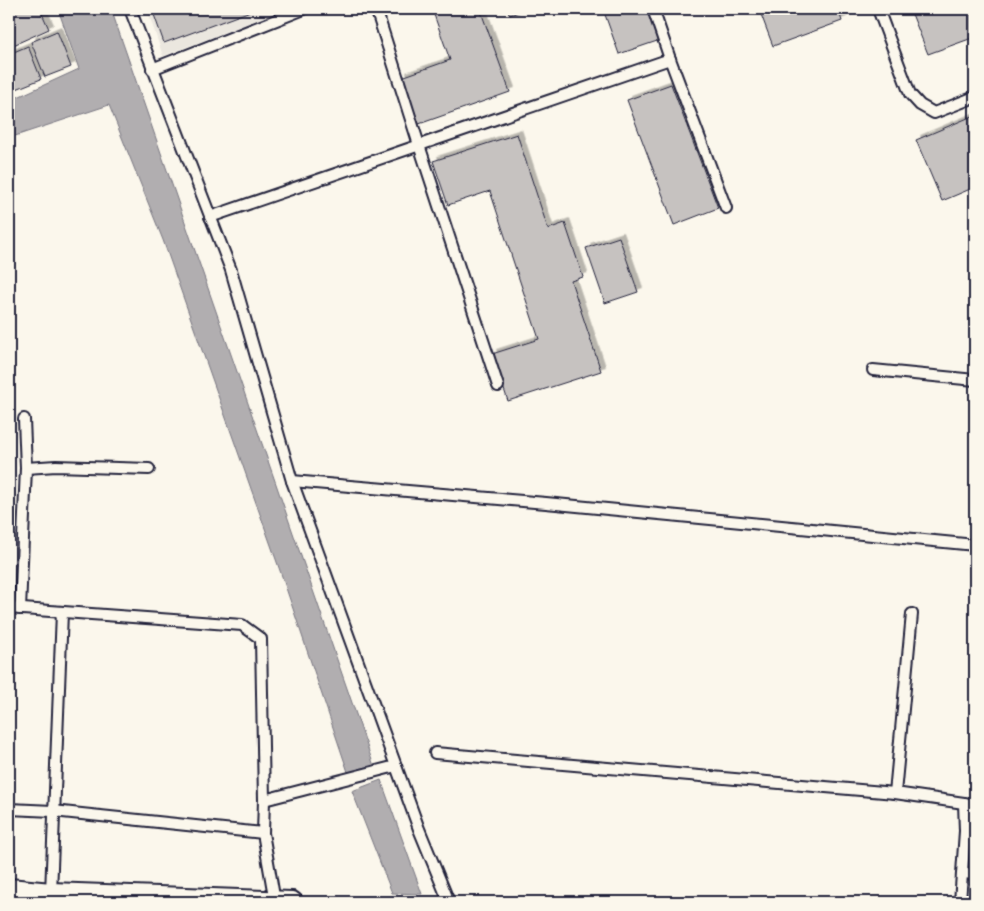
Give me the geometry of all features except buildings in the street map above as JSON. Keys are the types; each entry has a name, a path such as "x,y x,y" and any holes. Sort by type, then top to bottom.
{"street":[{"path":"9,889 51,893 281,902"}],"lane":[{"path":"130,9 231,270 292,481 419,829 449,902"},
{"path":"152,69 304,9"},
{"path":"376,9 498,386"},
{"path":"653,9 726,208"},
{"path":"878,9 910,94 920,105 934,113 975,97"},
{"path":"210,217 670,59"},
{"path":"873,370 975,380"},
{"path":"20,609 26,468 24,418"},
{"path":"26,468 56,466 149,469"},
{"path":"292,481 546,503 975,545"},
{"path":"9,608 242,625 261,639 263,833 281,902"},
{"path":"51,893 62,612"},
{"path":"895,793 912,614"},
{"path":"435,752 895,793 975,805"},
{"path":"264,800 290,795 396,766"},
{"path":"960,902 965,830 964,803"},
{"path":"9,809 53,811 263,833"},
{"path":"962,874 975,874"}],"shaded area":[{"path":"58,9 111,9 374,766 349,775 284,582 163,240 109,105 9,138 9,101 79,69"},
{"path":"147,9 284,9 163,56"},
{"path":"381,780 422,894 392,893 352,791"}]}
